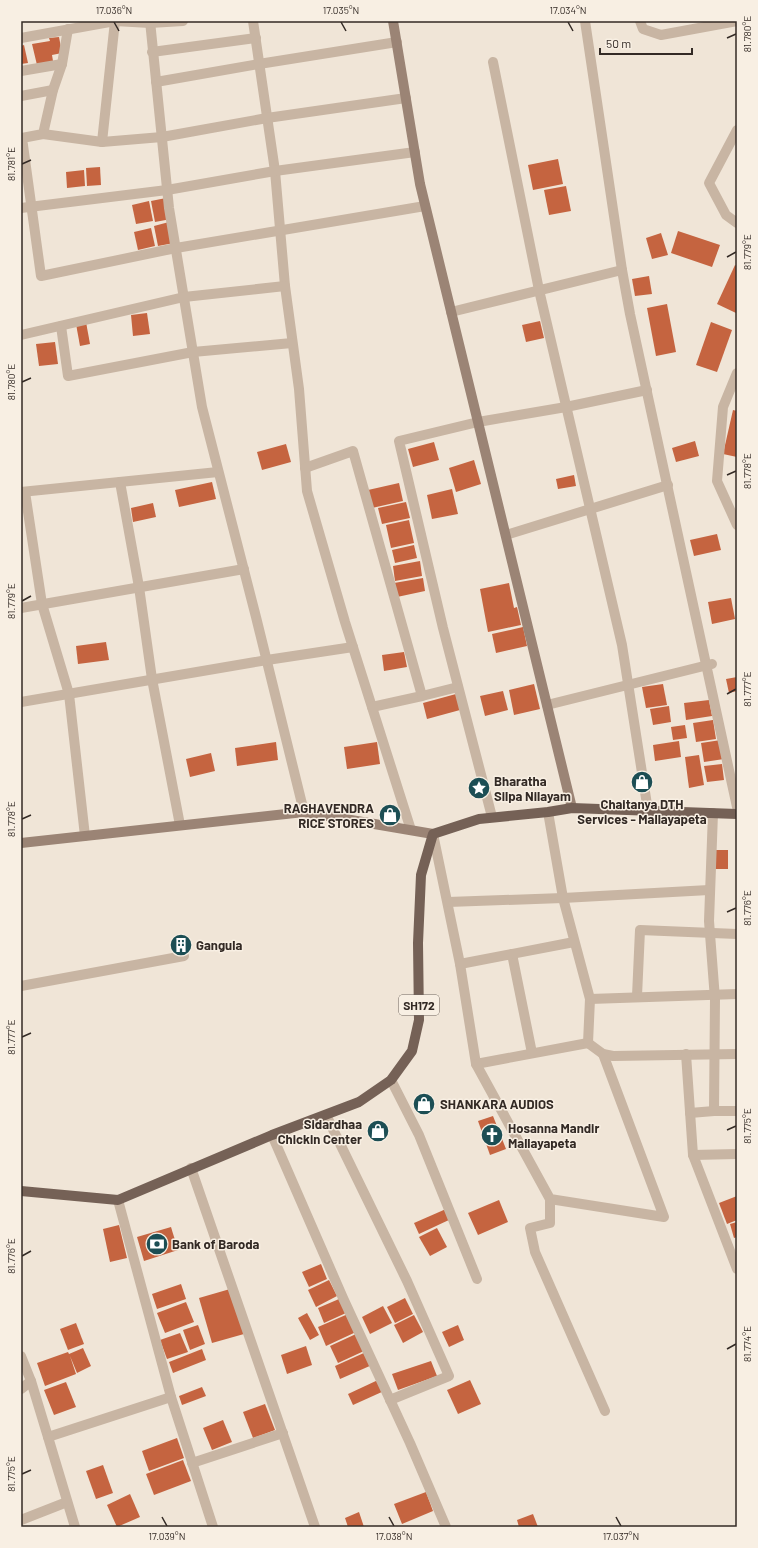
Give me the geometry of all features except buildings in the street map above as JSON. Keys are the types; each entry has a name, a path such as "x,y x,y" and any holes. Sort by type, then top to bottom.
{"main road":[{"path":"433,834 479,819 572,808 737,814"},
{"name":"SH172","path":"21,1191 118,1200 272,1135 359,1102 391,1080 412,1051 420,1020 418,943 421,875 433,834"}],"street":[{"path":"21,38 115,21 184,21"},
{"path":"102,142 115,21"},
{"path":"253,21 275,171 284,286 299,390 307,491 353,647 411,830"},
{"path":"393,21 425,206 572,808"},
{"path":"585,21 622,270 630,314 710,665 737,808"},
{"path":"640,21 643,29 662,35 737,21"},
{"path":"150,22 167,190 202,407 267,660 304,812"},
{"path":"43,134 53,90 62,64 68,29"},
{"path":"152,52 256,38"},
{"path":"156,82 397,42"},
{"path":"493,62 539,290 622,645 648,811"},
{"path":"21,71 62,64"},
{"path":"21,96 53,90"},
{"path":"406,98 267,118 162,137 102,142 43,134 22,138 41,276 176,248 425,206"},
{"path":"737,130 709,183 726,214 737,223"},
{"path":"21,208 167,190 275,171 415,152"},
{"path":"451,312 622,270"},
{"path":"21,335 184,297 284,286"},
{"path":"60,326 68,376 193,352 292,343"},
{"path":"737,373 723,407 717,481 737,525"},
{"path":"492,817 458,687 399,441 478,422 566,407 647,390"},
{"path":"305,468 353,451 422,696"},
{"path":"84,836 69,694 42,604 23,492 218,472"},
{"path":"120,482 139,587 152,679 180,825"},
{"path":"506,535 668,485"},
{"path":"21,608 244,569"},
{"path":"21,702 152,679 353,647"},
{"path":"547,705 710,665"},
{"path":"372,707 458,687"},
{"path":"21,843 304,812 433,834 460,964 476,1064 492,1096 550,1199 550,1223 530,1228 535,1252 605,1411"},
{"path":"548,812 563,898 590,998 588,1043"},
{"path":"713,813 709,932 714,994 714,1111"},
{"path":"448,902 563,898 710,890"},
{"path":"637,996 640,930 737,934"},
{"path":"460,964 574,942"},
{"path":"512,954 532,1053"},
{"path":"21,986 184,956"},
{"path":"590,998 737,994"},
{"path":"476,1064 588,1043 602,1054 613,1056 737,1054"},
{"path":"550,1199 664,1217 602,1054"},
{"path":"686,1054 693,1155 737,1269"},
{"path":"391,1080 419,1135 477,1279"},
{"path":"690,1113 737,1111"},
{"path":"326,1115 407,1281 449,1376 390,1400"},
{"path":"272,1135 446,1527"},
{"path":"693,1155 737,1154"},
{"path":"191,1168 315,1527"},
{"path":"118,1200 171,1397 210,1526"},
{"path":"21,1356 31,1381 75,1527"},
{"path":"21,1389 31,1381"},
{"path":"48,1437 171,1397"},
{"path":"192,1463 282,1433"},
{"path":"21,1520 67,1502"}],"place":[{"name":"Chaitanya DTH Services - Mallayapeta","path":"642,782"},
{"name":"Bharatha Silpa Nilayam","path":"479,788"},
{"name":"RAGHAVENDRA RICE STORES","path":"390,815"},
{"name":"Gangula","path":"181,945"},
{"name":"SHANKARA AUDIOS","path":"424,1104"},
{"name":"Sidardhaa Chickin Center","path":"378,1131"},
{"name":"Hosanna Mandir Mallayapeta","path":"492,1135"},
{"name":"Bank of Baroda","path":"157,1244"}]}
